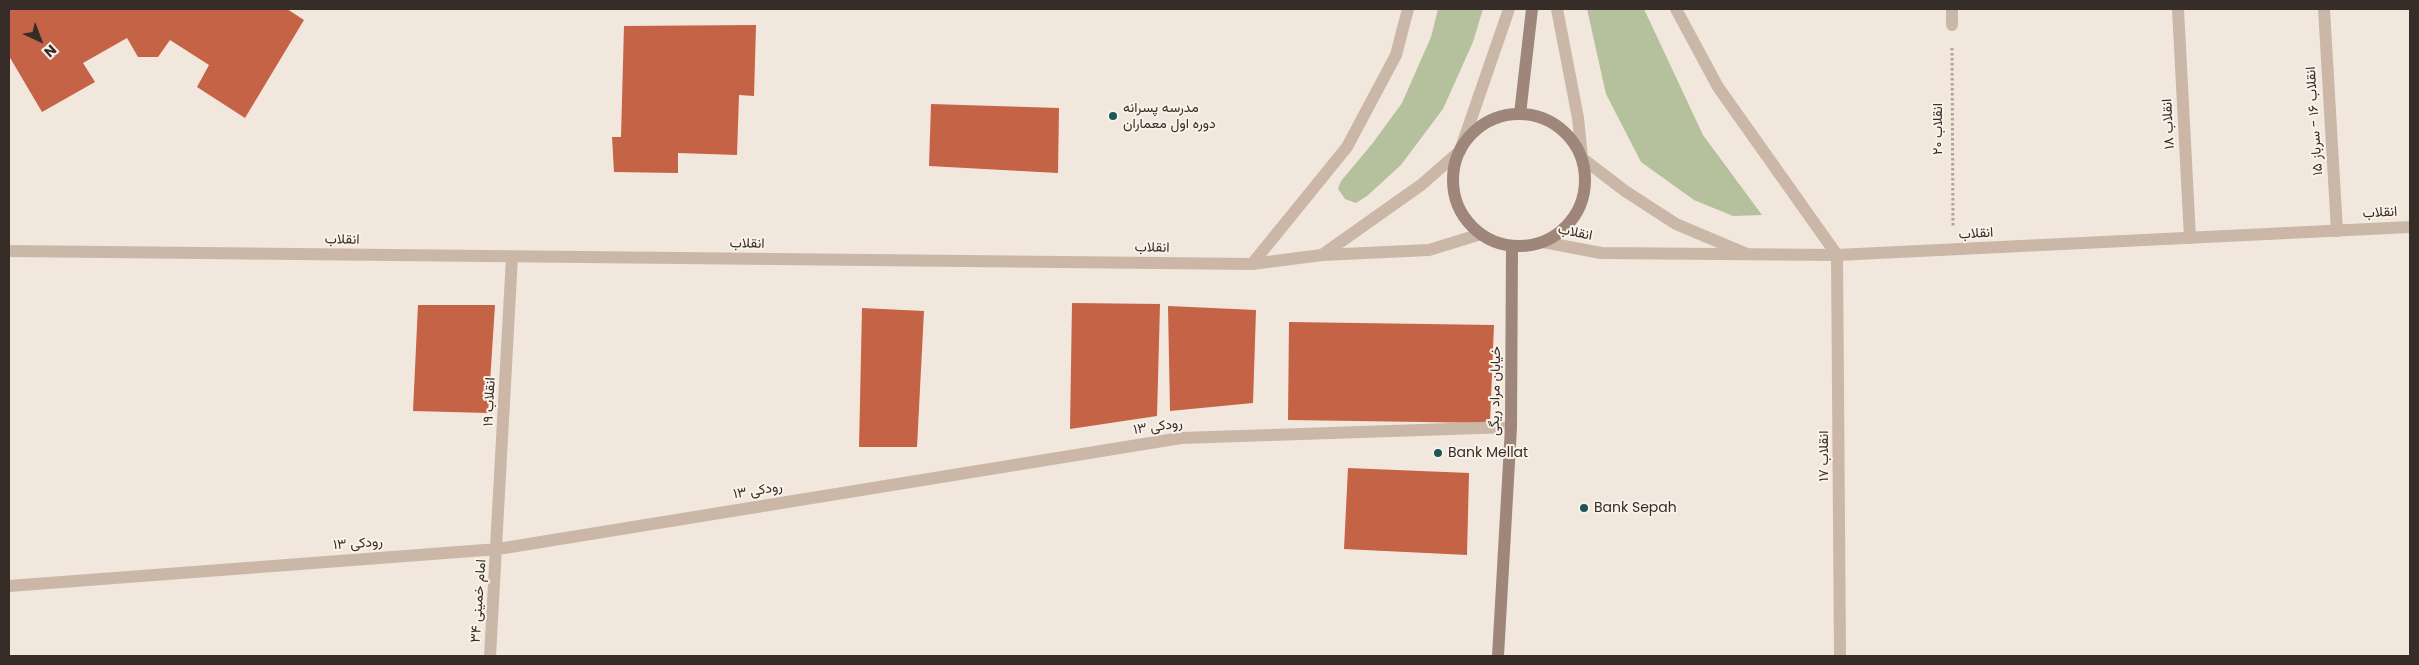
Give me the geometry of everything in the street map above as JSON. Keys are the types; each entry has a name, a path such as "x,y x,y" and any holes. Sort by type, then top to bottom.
{"main road":[{"path":"1520,114 1532,9"},
{"path":"1520,114 1540,117 1558,126 1573,141 1582,158 1586,178 1583,198 1574,216 1566,226 1543,242 1528,246 1512,246 1496,242 1481,234 1468,221 1458,205 1453,188 1454,169 1460,151 1470,136 1485,124 1502,116 1520,114"},
{"name":"خیابان مراد ریگی","path":"1498,656 1511,427 1512,246"}],"street":[{"path":"1252,264 1347,148 1396,55 1408,9"},
{"path":"1322,255 1421,185 1460,151 1473,108 1509,9"},
{"path":"1557,9 1578,118 1582,158 1625,191 1676,224 1749,255"},
{"path":"1676,9 1718,87 1838,255"},
{"path":"1952,9 1952,25"},
{"name":"انقلاب ۱۸","path":"2178,9 2190,238"},
{"name":"انقلاب ۱۶ - سرباز ۱۵","path":"2324,9 2337,230"},
{"name":"انقلاب","path":"1543,242 1601,253 1838,255 2410,227"},
{"name":"انقلاب","path":"9,251 1252,264 1322,255 1429,250 1481,234"},
{"name":"انقلاب ۱۷","path":"1838,255 1840,656"},
{"name":"انقلاب ۱۹","path":"498,549 512,256"},
{"name":"رودکی ۱۳","path":"9,586 498,549 1181,438 1511,427"},
{"name":"امام خمینی ۳۴","path":"490,656 498,549"}],"path":[{"name":"انقلاب ۲۰","path":"1952,25 1953,250"}],"green space":[{"path":"1438,9 1483,9 1473,42 1443,109 1401,165 1367,196 1356,203 1345,199 1338,189 1341,181 1372,144 1402,103 1431,37"},
{"path":"1587,9 1644,9 1703,135 1762,215 1733,216 1694,200 1641,162 1606,94"}],"building":[{"path":"9,9 287,9 304,20 245,118 197,87 209,65 170,40 158,57 138,57 127,38 83,63 95,82 42,112 9,56"},
{"path":"756,25 754,96 739,95 737,155 678,153 678,173 614,172 612,137 621,137 624,26"},
{"path":"931,104 1059,108 1058,173 929,166"},
{"path":"1072,303 1160,304 1157,416 1070,429"},
{"path":"418,305 495,305 488,413 413,411"},
{"path":"1168,306 1256,310 1253,403 1170,411"},
{"path":"862,308 924,311 917,447 859,447"},
{"path":"1289,322 1494,325 1490,423 1288,420"},
{"path":"1348,468 1469,473 1467,555 1344,549"}],"place":[{"name":"مدرسه پسرانه دوره اول معماران","path":"1113,116"},
{"name":"Bank Mellat","path":"1438,453"},
{"name":"Bank Sepah","path":"1584,508"}]}
